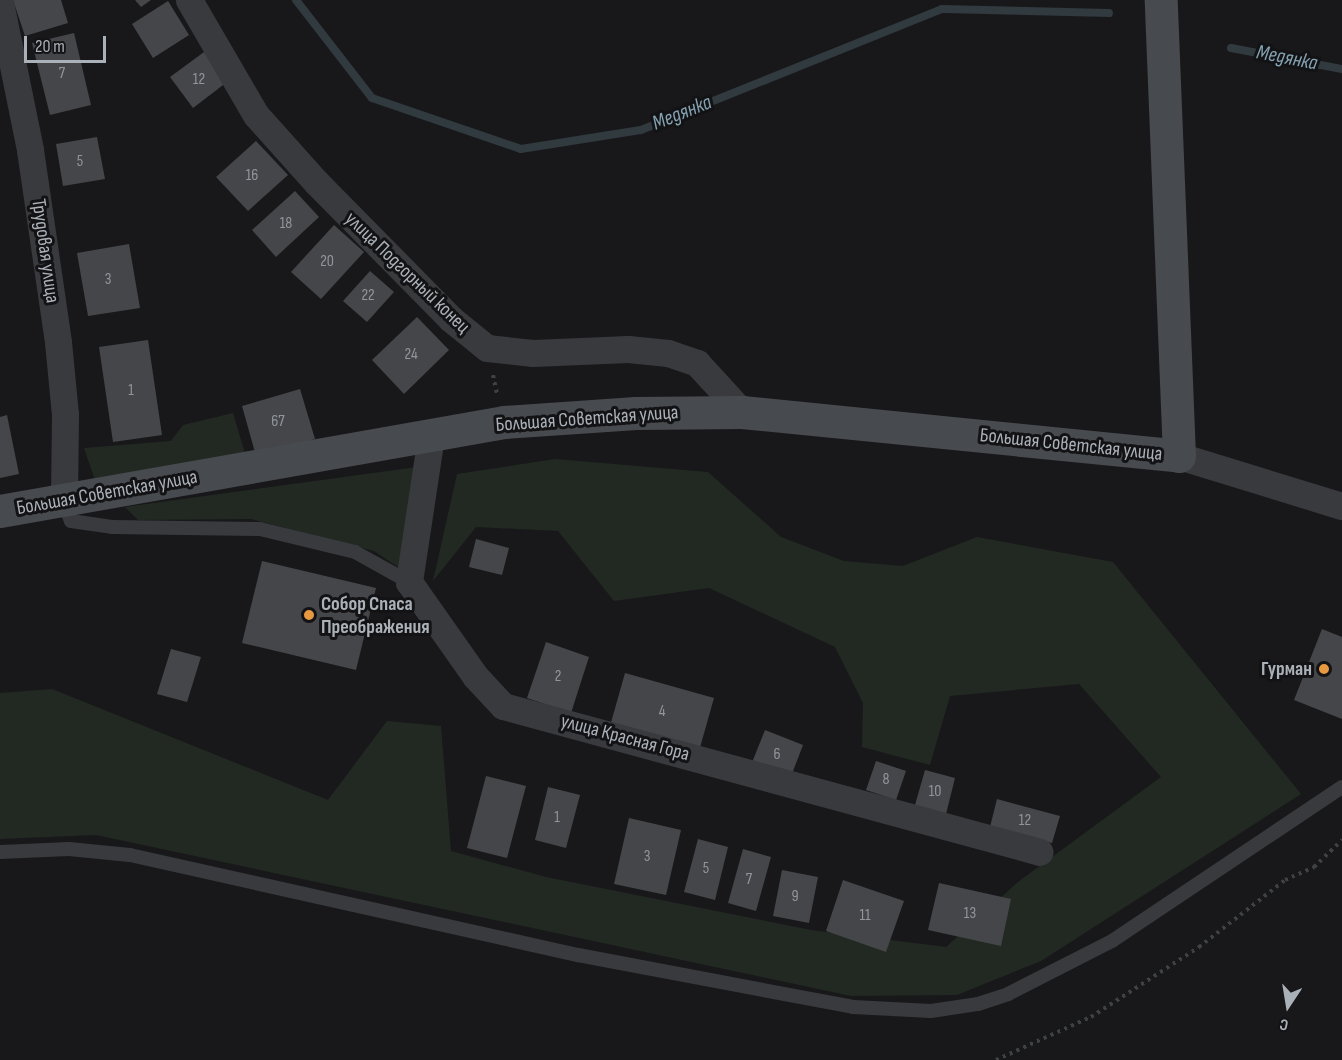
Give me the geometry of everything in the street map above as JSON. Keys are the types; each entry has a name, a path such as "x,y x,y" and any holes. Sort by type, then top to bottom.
{"main road":[{"path":"1161,0 1179,456"},
{"name":"Большая Советская улица","path":"0,511 64,502 504,422 636,412 742,412 1179,456"}],"street":[{"name":"улица Подгорный конец","path":"189,0 256,115 419,287 487,348 533,353 628,349 668,353 697,363 742,412"},
{"name":"Трудовая улица","path":"0,2 4,43 58,342 65,415 64,502"},
{"path":"409,582 431,436"},
{"path":"1179,456 1342,506"},
{"name":"улица Красная Гора","path":"409,582 474,676 503,706 1040,852"}],"lane":[{"path":"64,502 71,521 112,527 260,529 355,552 409,582"},
{"path":"0,852 69,849 130,855 578,956 853,1007 931,1011 978,1004 1008,994 1112,941 1342,787"}],"path":[{"path":"487,348 504,422"},
{"path":"996,1060 1018,1053 1101,1011 1199,947 1285,880 1314,867 1342,840"}],"shaded area":[{"path":"233,413 246,457 96,483 84,448 171,441 183,425"},
{"path":"555,459 708,472 781,537 844,561 903,566 977,537 1113,562 1301,794 1041,961 957,995 851,996 96,835 0,839 0,693 52,689 328,800 387,721 441,726 451,851 546,877 811,930 946,947 1018,882 1161,777 1079,684 950,696 930,765 862,747 863,703 835,647 709,588 614,601 558,531 476,527 433,581 457,474"},
{"path":"417,467 401,569 374,551 251,519 138,520 125,507"}],"building":[{"path":"13,0 61,0 68,23 25,36"},
{"path":"135,0 151,0 141,7"},
{"path":"168,1 189,35 153,58 132,24"},
{"path":"74,33 91,105 50,115 32,43"},
{"path":"204,52 227,82 193,108 170,77"},
{"path":"97,137 105,179 63,186 56,144"},
{"path":"256,141 288,175 248,211 216,177"},
{"path":"295,191 319,217 276,257 252,230"},
{"path":"334,225 364,252 321,299 291,272"},
{"path":"129,244 140,308 88,316 77,253"},
{"path":"370,271 394,292 367,322 343,301"},
{"path":"417,317 449,350 404,394 372,360"},
{"path":"148,340 162,435 113,442 99,347"},
{"path":"300,389 315,439 256,456 242,406"},
{"path":"7,415 19,474 0,478 0,417"},
{"path":"476,539 509,548 502,575 469,567"},
{"name":"Собор Спаса Преображения","path":"262,561 376,588 356,670 242,643"},
{"name":"Гурман","path":"1322,629 1342,637 1342,719 1294,700"},
{"path":"546,642 589,657 571,713 527,698"},
{"path":"171,649 201,657 187,702 157,694"},
{"path":"625,673 714,698 699,751 610,726"},
{"path":"765,730 803,745 790,779 751,765"},
{"path":"876,761 906,771 896,800 866,790"},
{"path":"925,770 955,778 946,814 915,805"},
{"path":"486,776 526,786 507,858 467,848"},
{"path":"548,787 580,795 566,848 535,840"},
{"path":"997,799 1060,816 1052,843 990,827"},
{"path":"629,818 681,830 666,895 614,884"},
{"path":"698,839 728,847 715,900 684,892"},
{"path":"743,849 771,857 756,911 728,903"},
{"path":"782,870 818,877 809,923 773,916"},
{"path":"843,880 904,901 886,952 826,931"},
{"path":"939,883 1011,899 1001,946 928,930"}],"waterway":[{"name":"Медянка","path":"296,0 372,98 521,149 641,130 942,9 1109,13"},
{"name":"Медянка","path":"1231,48 1342,69"}],"place":[{"name":"Собор Спаса Преображения","path":"309,615"},
{"name":"Гурман","path":"1324,669"}]}
